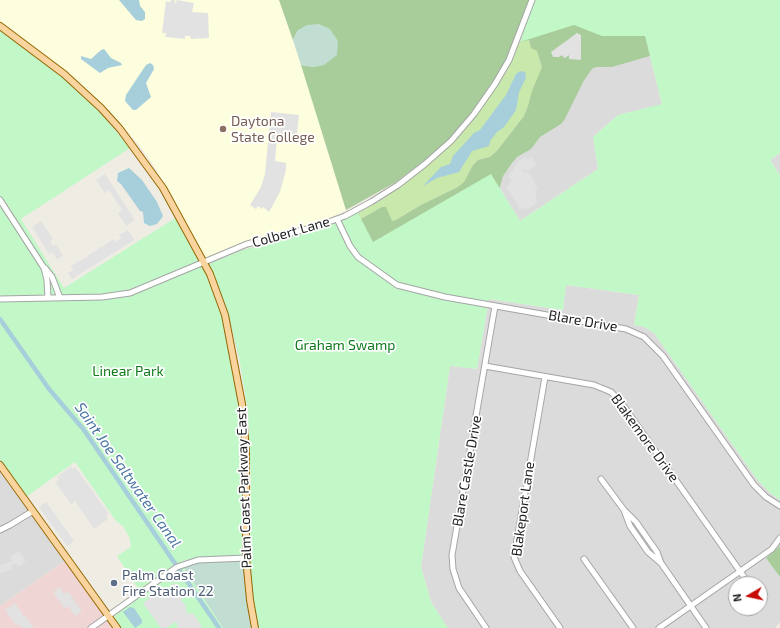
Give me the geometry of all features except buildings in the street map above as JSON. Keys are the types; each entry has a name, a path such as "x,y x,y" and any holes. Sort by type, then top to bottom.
{"main road":[{"name":"Palm Coast Parkway East","path":"0,26 64,74 112,118 156,178 205,263 225,315 242,404 247,464 246,558 255,628"},
{"path":"0,465 117,628"}],"street":[{"name":"Colbert Lane","path":"0,298 102,297 130,293 252,243 305,230 337,219 371,202 398,185 434,156 466,124 487,97 509,60 532,0"},
{"path":"0,200 44,268 52,277 60,298"},
{"name":"Blare Drive","path":"337,219 350,246 358,257 392,282 426,293 626,329 644,337 663,356 754,485 766,497 780,506"},
{"path":"44,268 47,280 48,298"},
{"name":"Blare Castle Drive","path":"486,628 459,588 452,562 495,306"},
{"name":"Blakemore Drive","path":"485,366 598,386 614,394 743,576"},
{"name":"Blakeport Lane","path":"545,377 514,554 520,571 560,628"},
{"path":"602,479 624,510 636,522 657,552 661,563 706,628"},
{"path":"0,530 32,511"},
{"path":"659,628 774,546 780,538"},
{"path":"91,628 179,567 198,560 246,558"},
{"path":"584,559 633,628"}],"shaded area":[{"name":"Daytona State College","path":"0,0 279,0 306,79 346,210 318,224 207,258 201,252 154,166 139,145 111,113 71,77 24,40 0,24"},
{"path":"171,0 175,0 175,4 177,0 194,3 192,12 208,13 209,38 191,39 190,36 185,36 185,39 165,37 166,33 162,33 166,1 170,2"},
{"path":"319,24 330,29 338,41 337,55 324,65 315,67 301,65 293,40 298,30 307,25"},
{"path":"577,33 581,35 581,60 569,59 569,55 565,58 562,55 559,57 553,57 551,52"},
{"path":"645,35 662,105 618,115 593,137 598,169 520,221 491,174 373,242 358,213 384,198 421,171 458,137 496,87 520,42"},
{"path":"271,112 299,115 296,143 277,140 275,161 286,163 286,170 280,192 269,212 263,207 262,209 258,206 256,209 250,205 261,187 265,174"},
{"path":"780,153 780,175 770,160"},
{"path":"525,157 528,160 531,157 537,164 528,171 525,169 523,172 524,173 527,171 538,188 535,190 537,203 526,210 524,207 520,209 506,187 510,185 511,179 508,177 519,161"},
{"path":"105,174 135,220 126,226 118,213 122,210 109,190 105,193 96,180"},
{"path":"41,221 53,239 50,241 53,246 56,244 63,256 57,259 52,252 49,254 32,227"},
{"path":"128,230 134,240 72,279 68,273 73,270 71,266 86,257 89,259 87,256 103,246 105,249 104,245 114,239 116,242 121,238 119,235"},
{"path":"566,285 639,295 634,325 644,327 654,333 756,478 770,493 780,500 780,546 766,558 780,577 780,622 775,628 448,628 431,602 421,567 450,366 477,369 489,299 563,310"},
{"path":"71,466 73,469 75,467 109,514 106,516 108,519 94,529 75,501 71,504 55,482 59,480 57,477"},
{"path":"0,470 65,561 0,606"},
{"path":"46,502 74,541 67,546 39,507"},
{"path":"19,551 26,561 19,567 16,563 11,566 13,569 0,573 0,565 12,561 10,557"},
{"path":"65,561 105,615 87,628 0,628 0,606"},
{"path":"244,561 252,628 223,628 183,567 198,562"},
{"path":"175,583 185,596 181,600 186,606 186,611 190,615 191,612 193,613 201,625 201,628 177,628 178,624 175,622 166,628 161,628 143,603 157,592 160,595"},
{"path":"60,587 64,594 68,592 82,611 75,616 68,606 64,608 53,592"},
{"path":"15,603 23,614 21,617 25,615 34,628 22,628 19,624 17,626 5,610"},
{"path":"108,619 114,628 95,628"}],"green space":[{"path":"279,0 530,0 510,52 491,89 460,129 442,147 396,182 346,210 301,65 315,67 298,30 293,40"},
{"path":"535,0 776,0 650,56 612,67 596,67 592,69 583,82 565,119 561,124 540,137 531,149 517,157 512,163 503,176 496,201 239,357 228,312 209,264 243,250 301,235 358,213 361,219 382,207 386,207 392,221 396,220 421,205 458,187 464,182 473,165 478,160 490,157 497,151 524,116 542,67 537,51 531,48 529,40 520,42","holes":["577,33 579,35 573,59 573,47 567,52 564,58 562,55 554,55"]},
{"name":"Graham Swamp","path":"535,0 780,0 780,153 770,160 780,175 780,500 770,493 756,478 654,333 644,327 634,325 639,295 566,285 563,310 489,299 477,369 450,366 421,567 431,602 448,628 257,628 249,559 251,483 248,412 239,357 228,312 209,264 243,250 301,235 358,213 373,242 491,174 520,221 598,169 593,137 618,115 662,104 645,36 602,36 574,25 520,42"},
{"name":"Linear Park","path":"0,31 62,76 93,104 130,148 21,219 64,288 177,217 205,268 224,319 239,403 244,481 244,555 189,559 181,562 139,590 117,556 131,547 130,539 123,526 116,521 75,462 26,497 0,461"},
{"path":"529,39 529,43 537,51 542,68 524,116 497,151 490,157 478,160 473,165 464,182 458,187 421,205 396,220 392,221 382,207 361,219 358,213 384,198 421,171 458,137 496,87 520,42"},
{"path":"780,546 780,577 766,558"},
{"path":"183,567 223,628 120,628 114,619 116,613 164,578"}],"water":[{"path":"119,0 139,0 140,6 145,12 145,19 142,21 136,20"},
{"path":"104,49 111,58 122,65 108,68 100,73 81,59 81,56 91,59"},
{"path":"150,63 153,65 154,69 146,83 151,97 136,110 133,110 125,101 126,95 146,65"},
{"path":"520,71 525,72 526,78 519,92 516,110 504,127 497,132 490,141 489,146 472,151 459,172 437,178 423,186 441,167 450,164 453,156 474,133 480,130 506,95 516,74"},
{"path":"129,168 142,180 157,202 163,216 157,224 150,226 144,223 143,212 140,211 121,184 117,181 118,173"},
{"path":"130,607 134,608 142,620 142,623 135,628 123,612"}],"waterway":[{"name":"Saint Joe Saltwater Canal","path":"0,319 49,389 84,430 219,628"}],"place":[{"name":"Daytona State College","path":"223,129"},
{"name":"Palm Coast Fire Station 22","path":"114,583"}]}
